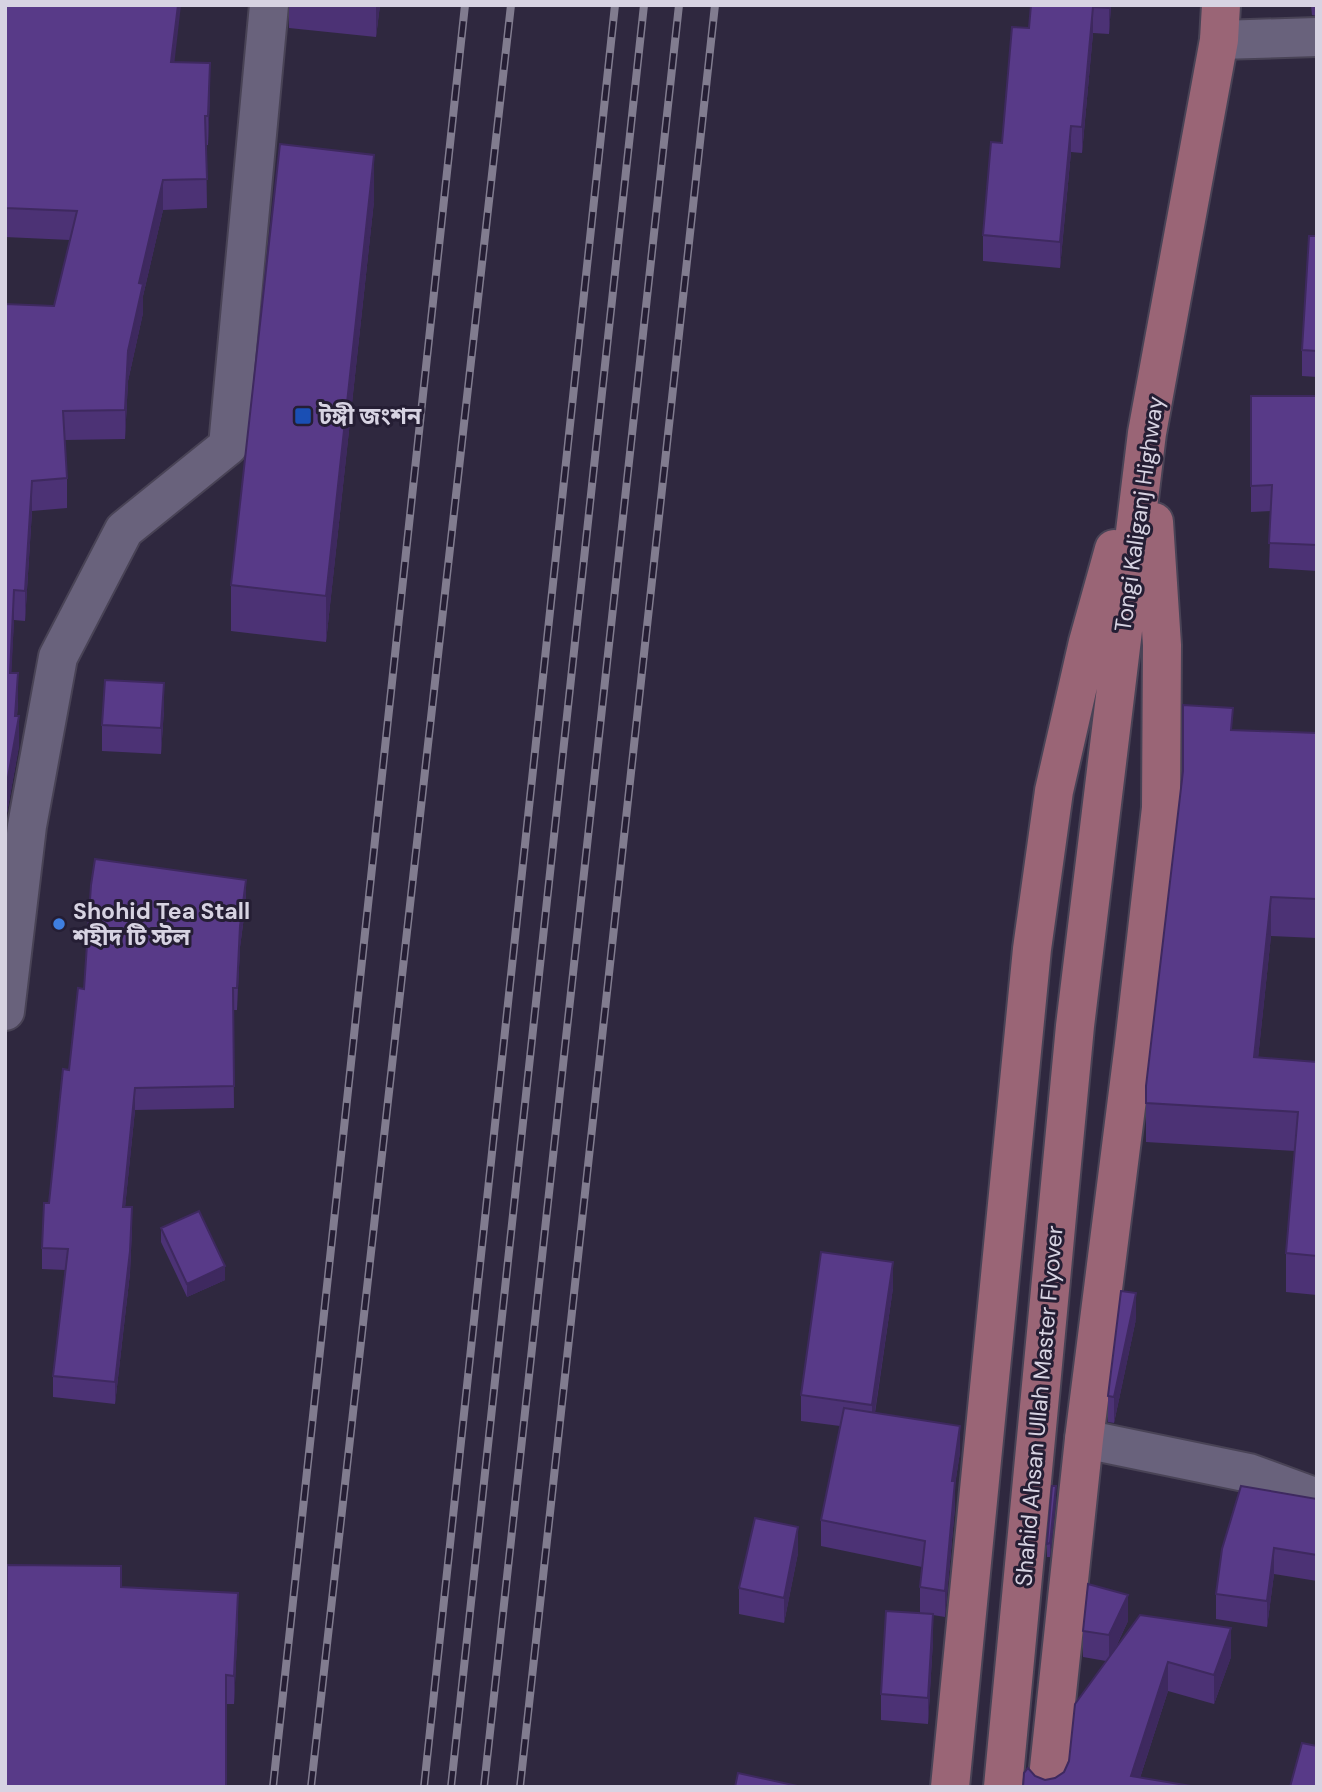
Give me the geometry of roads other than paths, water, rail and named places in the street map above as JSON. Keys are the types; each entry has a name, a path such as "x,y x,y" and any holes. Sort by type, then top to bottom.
{"main road":[{"name":"Tongi Kaliganj Highway","path":"1074,1026 1147,433 1220,22"},
{"path":"1048,1787 1084,1439 1161,808 1162,645 1147,433"},
{"path":"950,1787 1031,949 1050,817 1088,642 1147,433"},
{"name":"Shahid Ahsan Ullah Master Flyover","path":"1003,1787 1074,1026"}],"street":[{"path":"5,1011 27,826 58,657 124,530 229,446 269,5"},
{"path":"1220,22 1317,37"},
{"path":"1084,1439 1249,1473 1317,1498"}],"railway":[{"path":"273,1787 465,5"},
{"path":"311,1787 511,5"},
{"path":"424,1787 615,5"},
{"path":"451,1787 644,5"},
{"path":"484,1787 679,5"},
{"path":"520,1787 715,5"}],"place":[{"name":"টঙ্গী জংশন","path":"303,416"},
{"name":"Shohid Tea Stall শহীদ টি স্টল","path":"59,924"}]}
